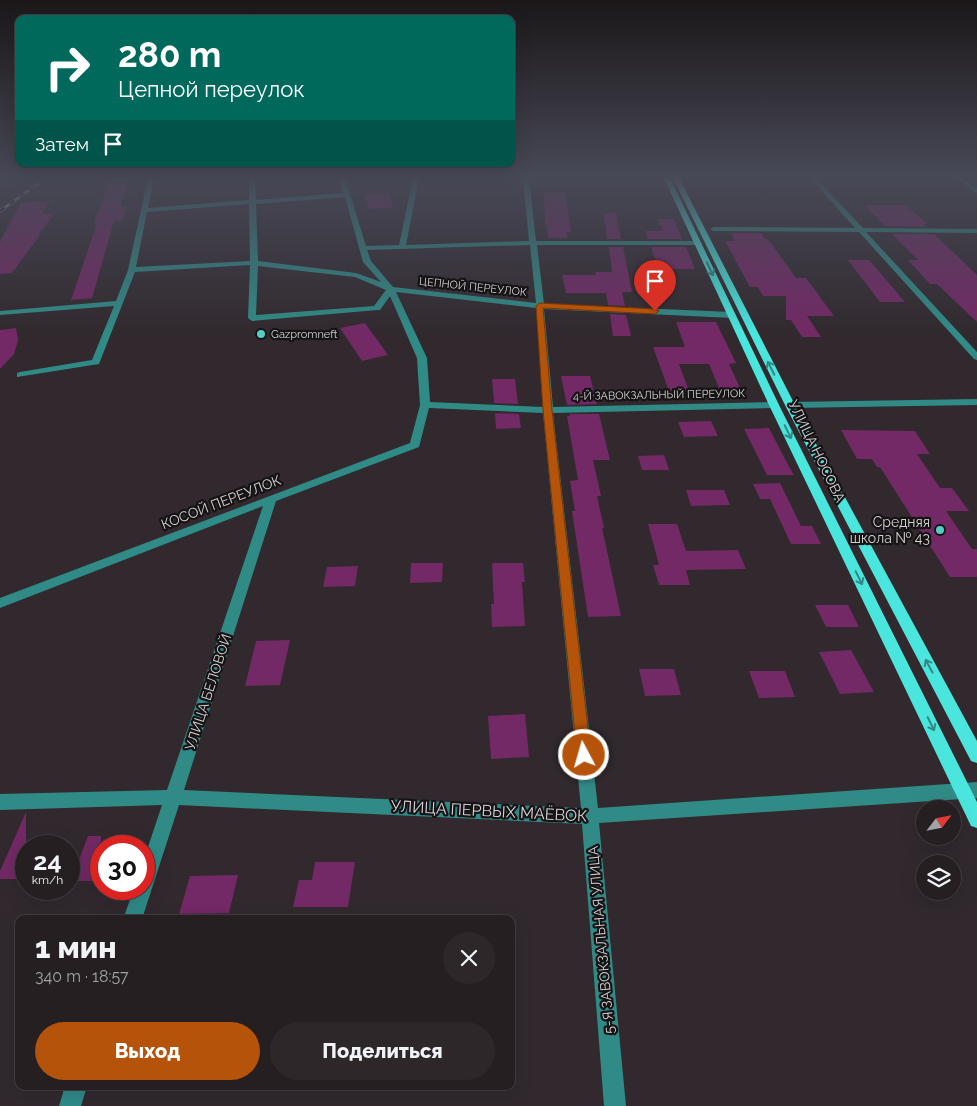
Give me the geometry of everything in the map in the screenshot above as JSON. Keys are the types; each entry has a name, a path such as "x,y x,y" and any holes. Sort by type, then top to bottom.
{"main road":[{"name":"УЛИЦА НОСОВА","path":"695,230 745,316 790,405 977,756"},
{"name":"УЛИЦА НОСОВА","path":"697,230 732,315 774,405 970,790 977,820"},
{"path":"732,315 745,316"},
{"path":"774,405 790,405"}],"street":[{"path":"20,375 96,362 132,270 140,230"},
{"path":"253,230 252,318 377,308 391,289"},
{"path":"358,230 367,262 391,289 422,358 425,405"},
{"path":"402,247 406,230"},
{"name":"5-Я ЗАВОКЗАЛЬНАЯ УЛИЦА","path":"532,230 548,410 590,816 615,1106"},
{"path":"803,230 977,231"},
{"path":"860,230 977,357"},
{"path":"363,248 533,243 703,243"},
{"name":"ЦЕПНОЙ ПЕРЕУЛОК","path":"132,270 254,263 356,275 391,289 540,306 732,315"},
{"path":"0,313 119,303"},
{"path":"790,405 977,402"},
{"name":"4-Й ЗАВОКЗАЛЬНЫЙ ПЕРЕУЛОК","path":"425,405 548,410 774,405"},
{"name":"КОСОЙ ПЕРЕУЛОК","path":"0,603 271,498 415,445 425,405"},
{"name":"УЛИЦА БЕЛОВОЙ","path":"155,853 271,498"},
{"name":"УЛИЦА ПЕРВЫХ МАЁВОК","path":"0,802 174,797 590,816 970,790"},
{"path":"133,915 138,900"},
{"path":"70,1106 75,1090"}],"building":[{"path":"7,230 42,230 12,273 0,274 0,242"},
{"path":"95,230 112,230 92,298 71,300"},
{"path":"547,230 571,230 571,232 566,232 567,238 548,238"},
{"path":"606,230 619,230 621,239 607,239"},
{"path":"662,230 678,230 682,239 648,239 646,231 663,231"},
{"path":"731,233 761,233 765,239 768,239 796,278 806,278 834,316 807,316 821,337 802,337 791,320 786,320 786,296 763,296 758,287 750,287 725,241 735,241"},
{"path":"892,234 934,234 977,275 977,322 937,284 930,284 908,260 918,260"},
{"path":"609,247 623,247 632,292 622,292 625,306 608,305 606,293 566,293 562,275 596,275 595,272 612,272"},
{"path":"651,247 686,247 695,269 659,269"},
{"path":"848,260 869,260 905,302 880,302"},
{"path":"610,314 626,315 631,336 613,336"},
{"path":"676,322 716,322 736,363 729,364 740,388 719,388 709,364 679,364 689,391 669,391 653,347 685,347"},
{"path":"365,323 388,355 362,361 340,328"},
{"path":"16,328 18,340 14,354 0,369 0,330"},
{"path":"561,376 590,376 597,404 567,405"},
{"path":"492,379 515,379 518,404 494,403"},
{"path":"495,413 519,414 521,428 496,429"},
{"path":"570,414 599,414 610,460 593,460 601,496 597,496 604,528 602,528 621,616 588,617 572,511 575,511 570,481 578,480 567,416 570,416"},
{"path":"711,421 718,436 684,437 678,422"},
{"path":"769,428 794,475 767,475 744,429"},
{"path":"841,430 915,431 930,454 917,454 940,488 952,488 969,511 946,511 972,549 977,549 977,577 950,577 880,467 877,467 872,459 857,459"},
{"path":"664,455 669,470 642,470 638,456"},
{"path":"780,483 801,526 812,526 821,544 791,544 770,499 760,499 753,484"},
{"path":"686,490 724,490 730,505 691,506"},
{"path":"648,524 677,524 686,551 738,550 746,569 686,570 690,585 659,585 653,565 659,565"},
{"path":"411,563 443,563 442,582 410,583"},
{"path":"492,563 523,563 525,582 522,582 525,626 492,627 491,604 494,604"},
{"path":"358,566 355,586 323,587 327,567"},
{"path":"815,605 848,605 859,627 826,627"},
{"path":"290,640 280,685 245,686 256,641"},
{"path":"851,650 874,692 840,694 819,652"},
{"path":"639,669 674,669 681,695 645,696"},
{"path":"749,671 785,671 795,697 759,698"},
{"path":"525,714 529,757 491,759 488,716"},
{"path":"26,812 26,835 16,835"},
{"path":"88,836 90,836 90,881 80,881 80,857"},
{"path":"15,837 15,879 0,879 0,871"},
{"path":"315,862 355,862 348,907 293,907 299,880 312,880"},
{"path":"238,875 229,913 179,914 190,876"}],"place":[{"name":"Gazpromneft","path":"261,334"},
{"name":"Средняя школа № 43","path":"940,530"}],"route":[{"path":"584,755 548,410 540,306 655,311"}]}
